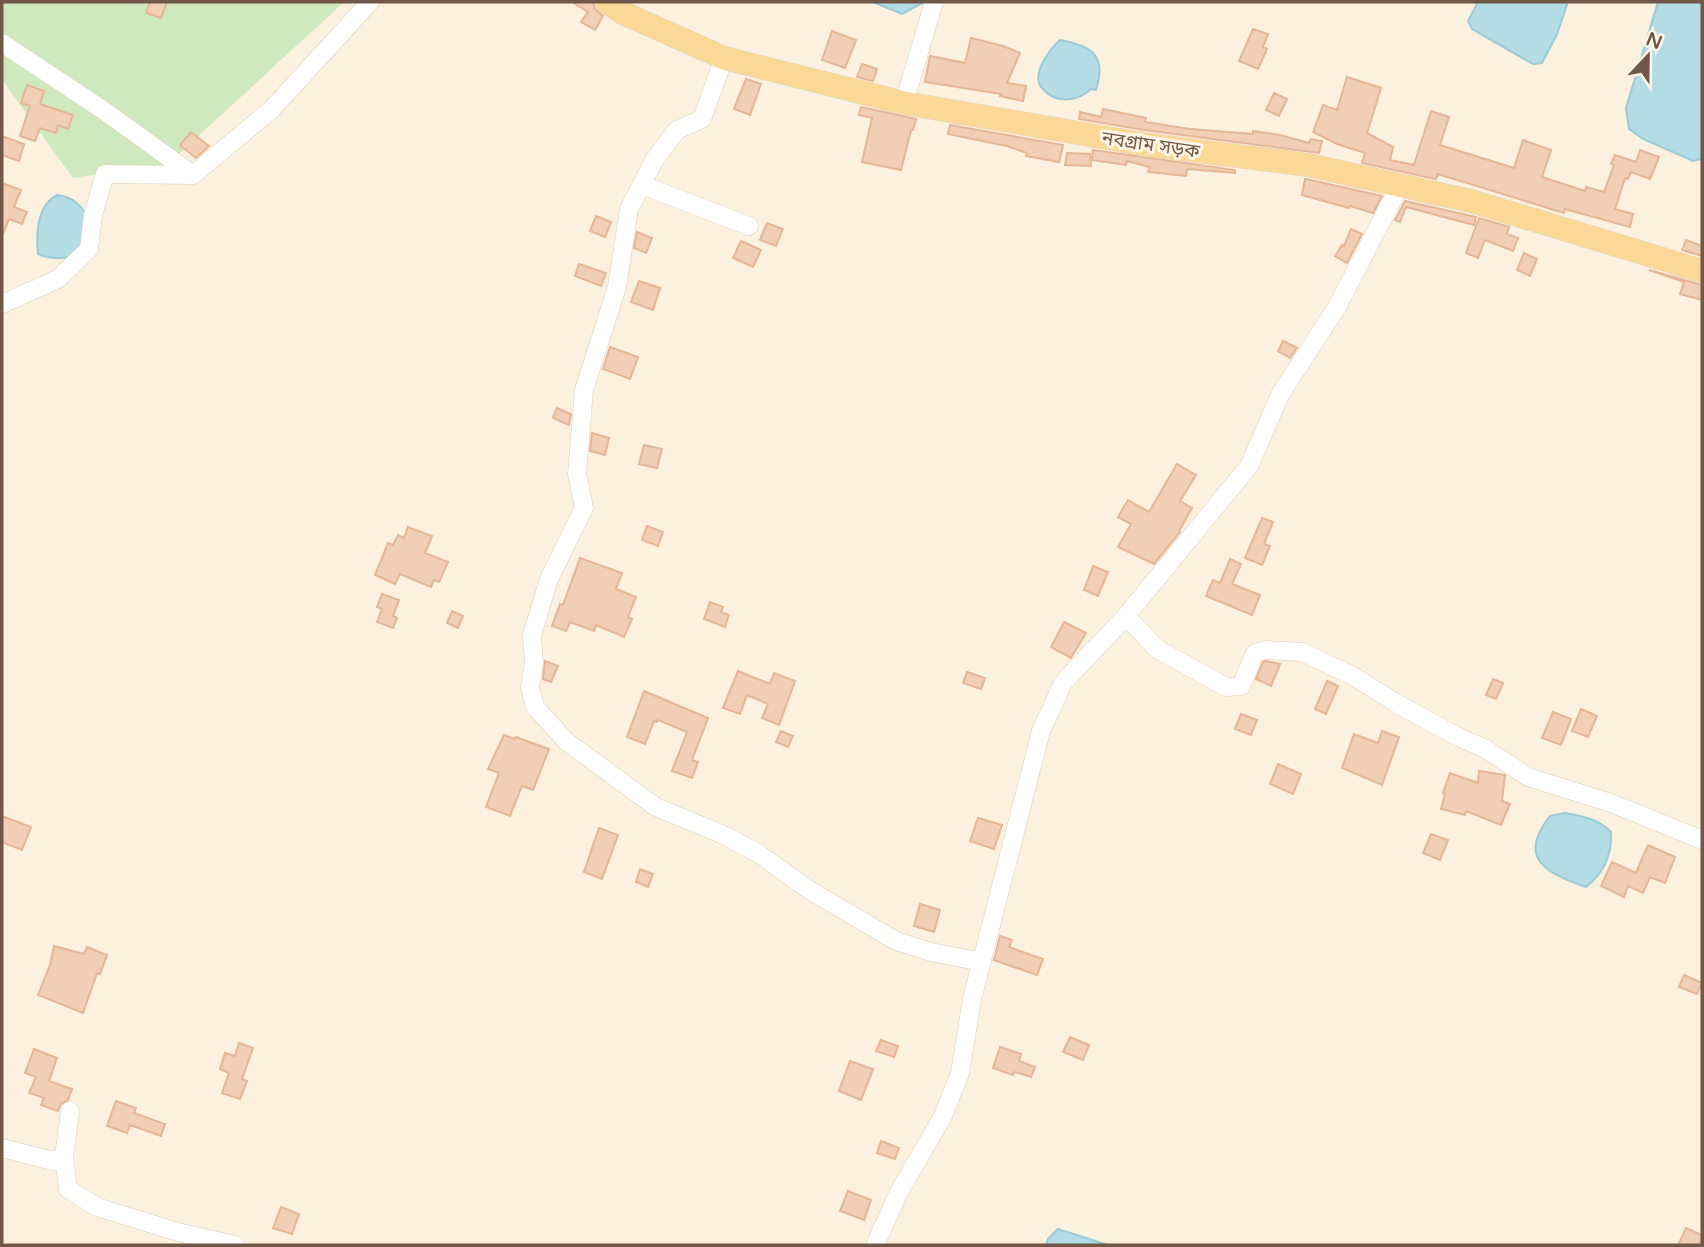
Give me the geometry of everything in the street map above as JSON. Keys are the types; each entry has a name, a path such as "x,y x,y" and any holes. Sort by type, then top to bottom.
{"main road":[{"name":"নবগ্রাম সড়ক","path":"607,2 623,13 724,58 904,103 1143,144 1308,165 1471,201 1702,271"}],"street":[{"path":"2,303 58,279 89,248 93,215 104,174 193,175 272,109 370,2"},
{"path":"904,103 934,2"},
{"path":"2,43 103,110 193,175"},
{"path":"724,58 702,119 677,130 655,159 629,209 617,286 584,390 577,474 584,508 549,579 533,635 534,663 530,687 535,707 567,742 656,807 759,854 811,891 896,941 931,952 982,962"},
{"path":"642,185 749,226"},
{"path":"875,1245 899,1192 943,1116 960,1073 972,999 1041,731 1063,683 1126,616 1248,466 1282,393 1337,307 1399,187"},
{"path":"1126,616 1157,649 1226,687 1241,686 1255,653 1265,650 1301,652 1353,676 1405,708 1484,748 1528,777 1611,803 1702,840"},
{"path":"70,1111 64,1157 68,1189 97,1207 178,1232 234,1245"},
{"path":"2,1148 52,1161 64,1157"}],"green space":[{"path":"2,2 344,2 168,164 73,178 2,80"}],"water":[{"path":"873,2 924,2 902,14"},
{"path":"1478,2 1568,2 1557,34 1542,63 1533,64 1472,29 1468,21"},
{"path":"1658,2 1702,2 1702,159 1693,161 1643,139 1629,129 1626,108"},
{"path":"1060,40 1081,45 1094,54 1100,68 1096,90 1091,89 1073,99 1060,99 1042,88 1038,76 1040,69 1051,49"},
{"path":"57,195 76,202 88,218 78,255 58,258 38,254 39,221 45,206"},
{"path":"1565,813 1596,821 1611,832 1606,863 1598,876 1586,887 1549,870 1536,854 1540,831 1550,816"},
{"path":"1058,1229 1108,1245 1046,1245"}],"building":[{"path":"150,2 167,2 161,18 146,13"},
{"path":"572,2 593,2 595,9 603,16 595,30 581,22 588,12"},
{"path":"1253,29 1268,34 1263,47 1267,49 1258,69 1239,61"},
{"path":"832,31 856,40 845,68 822,60"},
{"path":"971,38 1020,53 1007,83 1026,86 1023,101 1000,96 1001,94 925,82 930,56 965,63"},
{"path":"862,64 877,69 873,81 857,77"},
{"path":"1347,77 1381,88 1367,133 1393,147 1390,160 1414,165 1431,111 1449,117 1440,145 1514,168 1523,140 1551,150 1542,177 1585,191 1586,187 1604,192 1615,155 1636,162 1640,150 1659,157 1650,179 1631,172 1628,179 1625,178 1615,209 1633,214 1630,227 1565,209 1564,213 1438,174 1436,179 1362,163 1365,153 1337,144 1313,132 1323,105 1337,110"},
{"path":"746,79 761,84 750,115 734,109"},
{"path":"27,85 44,91 40,104 73,115 68,129 58,125 56,133 40,128 35,141 20,136 30,106 21,103"},
{"path":"1274,93 1287,99 1279,116 1266,110"},
{"path":"861,107 916,119 901,170 862,162 872,118 859,115"},
{"path":"1103,109 1146,118 1145,122 1190,129 1253,134 1253,131 1309,143 1311,139 1322,141 1319,153 1079,119 1080,112 1101,117"},
{"path":"950,125 1063,145 1059,162 1026,156 1027,153 1007,146 948,134"},
{"path":"191,132 209,146 196,158 180,145"},
{"path":"2,136 24,144 19,161 2,155"},
{"path":"1093,150 1235,170 1235,173 1187,169 1186,176 1148,172 1150,167 1127,161 1126,165 1092,160"},
{"path":"1067,153 1090,154 1091,166 1065,165"},
{"path":"1305,179 1382,196 1373,213 1350,206 1349,208 1302,195"},
{"path":"2,183 21,190 14,207 27,212 22,224 9,219 2,236"},
{"path":"1405,201 1476,217 1474,225 1406,207 1400,222 1395,220"},
{"path":"596,216 611,222 605,237 590,231"},
{"path":"1479,218 1509,227 1507,234 1518,238 1513,251 1485,240 1478,258 1466,253"},
{"path":"767,223 783,229 776,246 760,240"},
{"path":"1351,229 1362,234 1347,263 1335,256 1342,245 1344,246"},
{"path":"637,232 652,238 646,253 634,248"},
{"path":"1686,240 1702,246 1702,256 1682,250"},
{"path":"741,241 761,250 753,267 733,258"},
{"path":"1524,253 1537,259 1530,276 1517,270"},
{"path":"579,264 606,273 601,286 575,276"},
{"path":"1649,270 1702,285 1702,300 1680,294 1684,282"},
{"path":"639,281 660,288 653,310 631,302"},
{"path":"1283,341 1297,348 1290,358 1278,351"},
{"path":"610,347 638,357 630,379 603,369"},
{"path":"557,408 571,414 569,425 553,418"},
{"path":"592,433 609,438 605,455 590,451"},
{"path":"644,445 662,449 657,468 639,464"},
{"path":"1177,464 1196,475 1180,501 1192,508 1180,532 1154,564 1118,547 1131,524 1118,517 1128,500 1149,512"},
{"path":"1262,518 1273,522 1264,544 1270,546 1262,565 1245,558"},
{"path":"647,526 663,532 658,546 642,540"},
{"path":"408,527 432,536 425,553 448,562 439,582 434,580 431,587 400,574 395,584 375,575 388,543 393,545 398,535 404,538"},
{"path":"580,558 622,573 616,589 636,597 628,617 632,619 624,637 596,625 594,631 570,622 566,631 552,626 560,604 563,605"},
{"path":"1230,559 1241,564 1232,584 1260,595 1252,615 1206,596 1213,580 1220,583"},
{"path":"1093,566 1108,572 1098,596 1084,590"},
{"path":"382,594 399,600 393,616 397,618 393,628 377,622 382,609 377,607"},
{"path":"710,602 723,607 721,612 729,615 725,627 704,619"},
{"path":"452,611 463,616 458,628 447,623"},
{"path":"1064,622 1086,633 1071,658 1051,647"},
{"path":"545,661 558,666 551,682 543,679"},
{"path":"1263,662 1280,664 1271,686 1256,679"},
{"path":"738,671 770,684 774,673 795,681 779,725 762,718 768,704 747,695 740,714 723,708"},
{"path":"967,672 985,678 981,689 963,683"},
{"path":"1493,679 1503,683 1496,699 1486,695"},
{"path":"1327,681 1338,686 1326,714 1315,709"},
{"path":"644,691 708,718 692,760 698,762 692,778 672,771 687,732 658,720 654,721 645,744 627,737"},
{"path":"1581,709 1597,716 1588,737 1572,731"},
{"path":"1553,712 1571,719 1561,745 1542,738"},
{"path":"1241,714 1257,720 1251,735 1235,729"},
{"path":"781,731 793,736 788,747 776,742"},
{"path":"1382,731 1399,737 1382,785 1342,768 1354,734 1378,743"},
{"path":"504,735 549,749 533,790 522,786 510,816 486,807 499,773 488,769"},
{"path":"1278,764 1301,774 1293,794 1270,784"},
{"path":"1479,771 1505,775 1502,801 1510,804 1501,825 1466,811 1465,815 1441,809 1450,773 1478,783"},
{"path":"2,816 31,827 22,850 2,842"},
{"path":"978,818 1002,825 994,849 970,841"},
{"path":"599,828 618,835 602,879 584,872"},
{"path":"1431,834 1448,840 1440,860 1423,853"},
{"path":"1648,845 1675,857 1665,883 1650,877 1643,893 1628,886 1624,897 1601,886 1612,862 1636,873"},
{"path":"640,869 653,874 648,887 636,882"},
{"path":"920,904 940,910 934,932 914,926"},
{"path":"1000,936 1012,940 1009,947 1043,959 1037,975 994,960"},
{"path":"54,946 84,954 87,947 107,955 100,974 97,973 83,1013 38,995"},
{"path":"1684,975 1702,983 1697,994 1679,987"},
{"path":"1070,1037 1089,1045 1083,1060 1063,1052"},
{"path":"881,1040 898,1046 894,1057 876,1051"},
{"path":"239,1043 253,1048 242,1079 247,1081 240,1099 222,1093 229,1073 220,1069 225,1053 235,1056"},
{"path":"1000,1047 1021,1054 1019,1061 1035,1067 1031,1077 1015,1072 1013,1075 993,1068"},
{"path":"34,1049 57,1058 49,1081 72,1089 68,1100 61,1104 58,1111 41,1105 44,1098 29,1093 36,1077 25,1073"},
{"path":"850,1061 873,1069 861,1100 839,1091"},
{"path":"116,1101 136,1108 134,1113 165,1124 161,1136 130,1125 127,1133 107,1126"},
{"path":"881,1141 899,1148 895,1159 877,1153"},
{"path":"848,1191 871,1200 864,1220 840,1211"},
{"path":"281,1207 299,1214 292,1234 273,1228"},
{"path":"1686,1228 1702,1235 1700,1245 1678,1245"}]}
